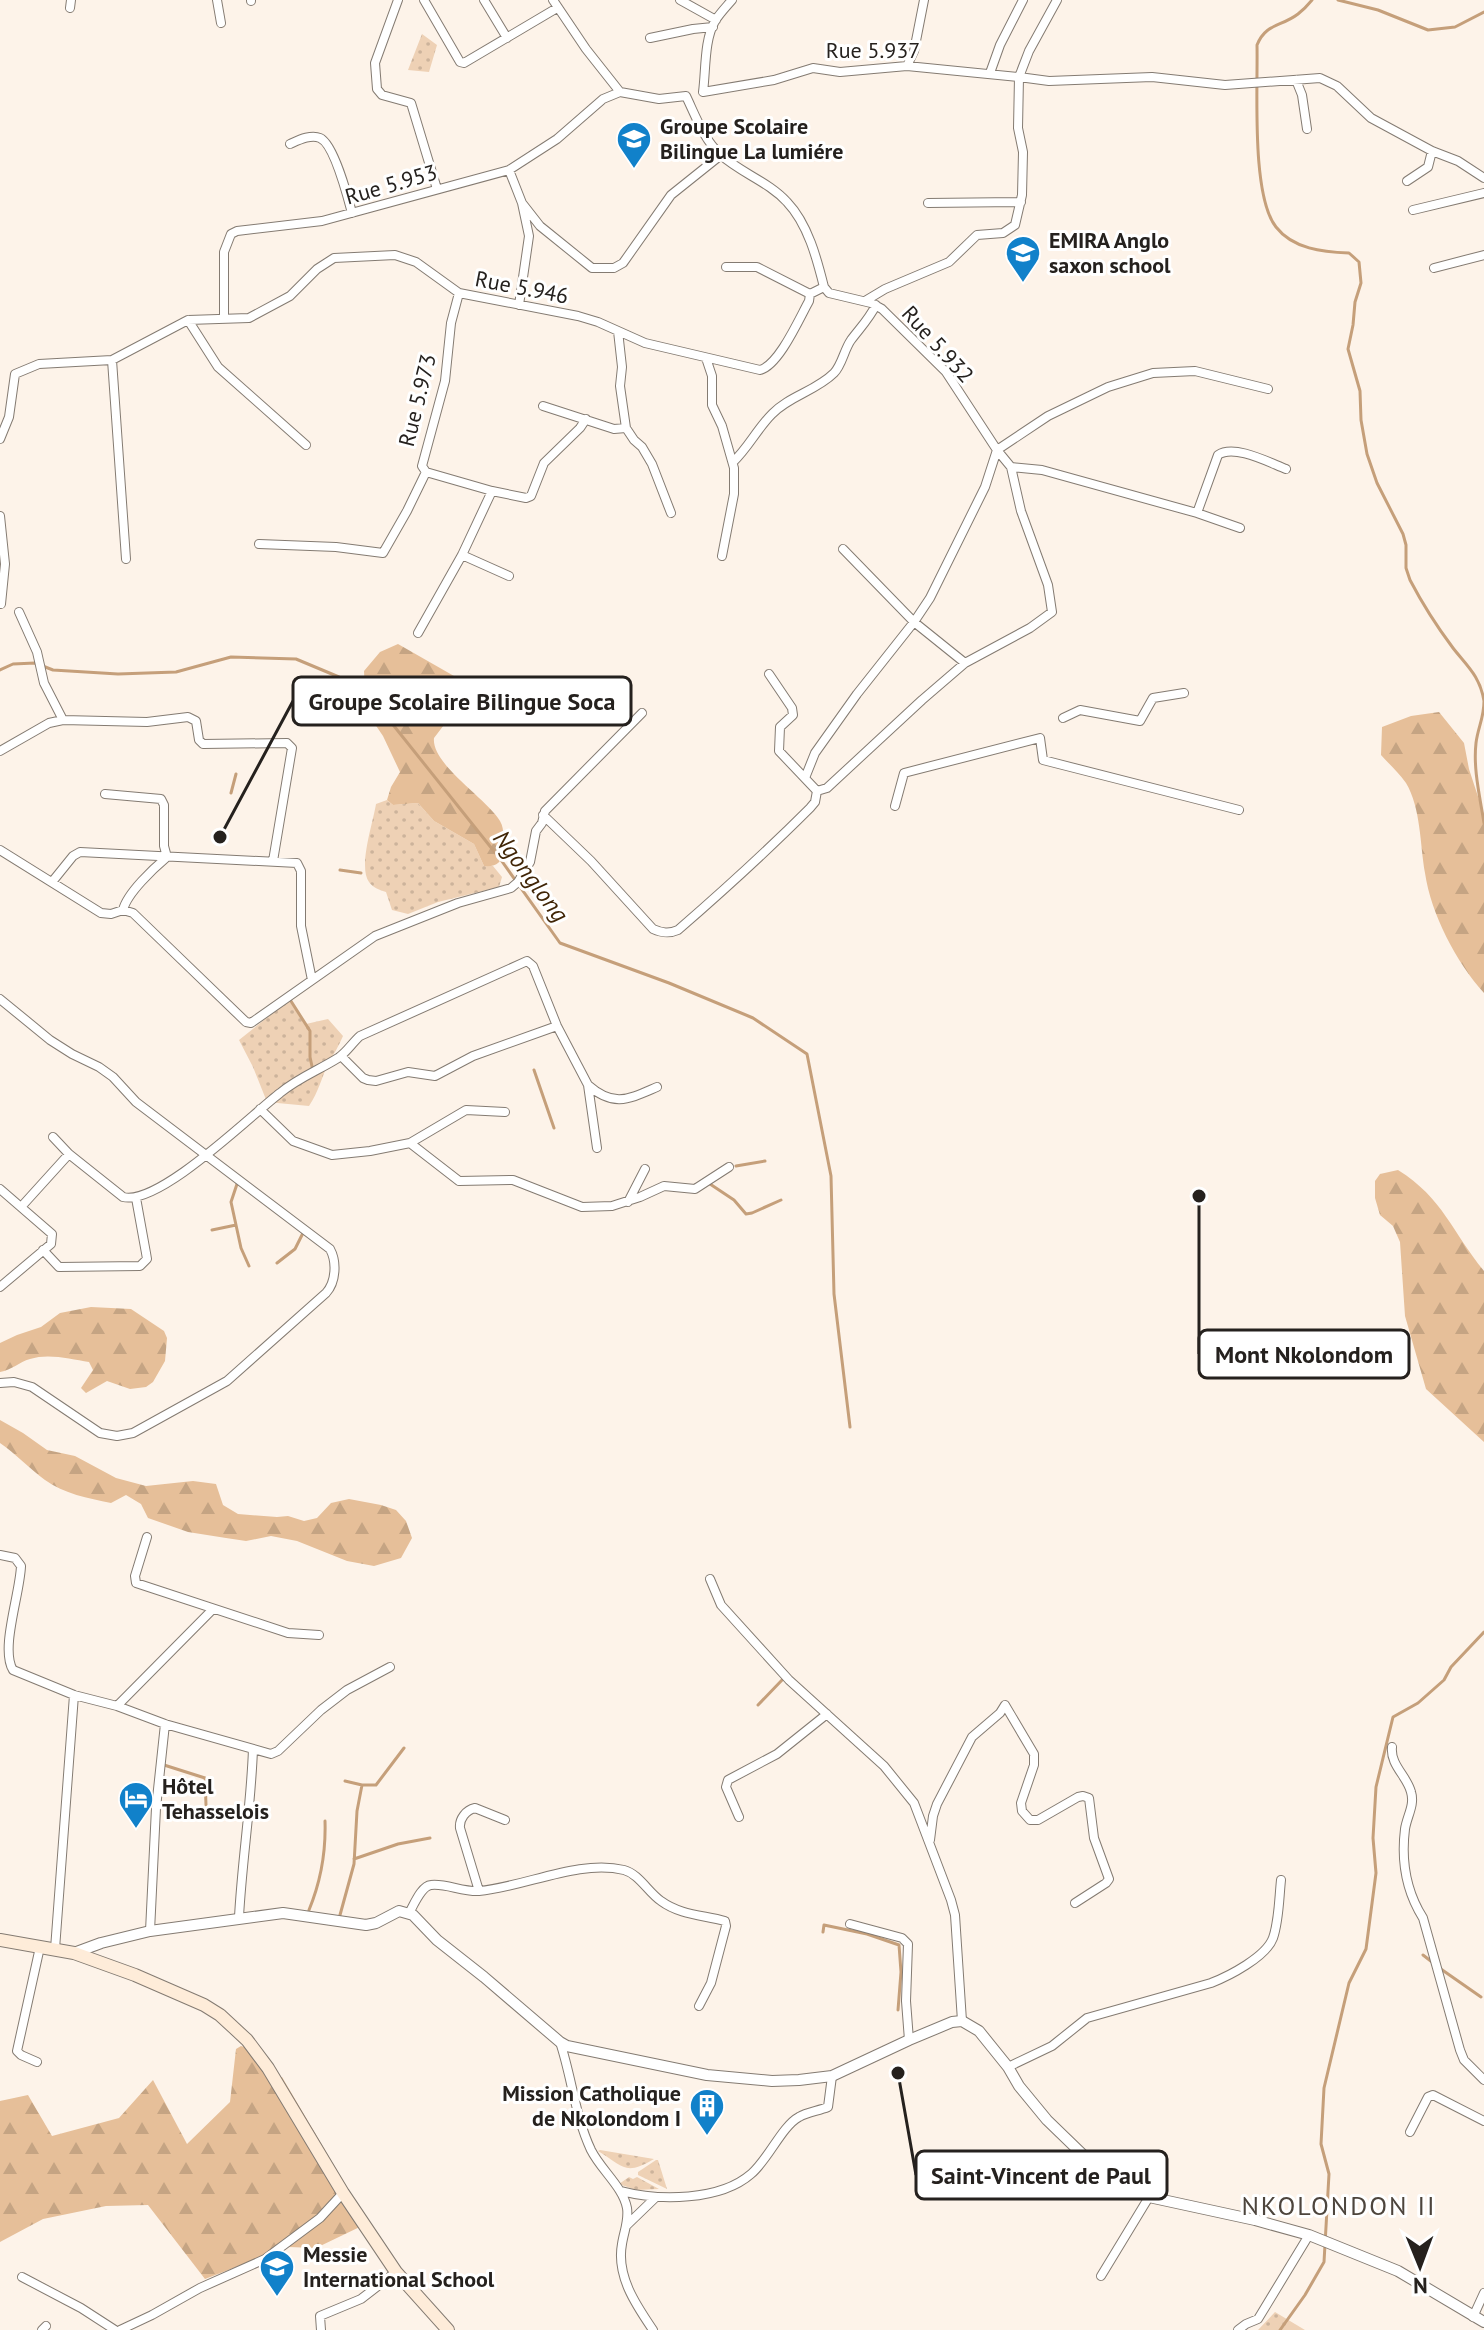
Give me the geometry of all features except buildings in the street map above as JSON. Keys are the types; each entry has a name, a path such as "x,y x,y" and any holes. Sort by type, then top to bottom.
{"main road":[{"path":"0,1940 74,1953 135,1975 204,2005 231,2025 268,2068 343,2193 396,2272 448,2330"}],"street":[{"path":"217,0 221,23"},
{"path":"398,0 375,63 377,89 382,95 411,103 437,189"},
{"path":"424,0 460,62 467,63 555,4 620,92 659,99 686,96 706,139 721,155 779,194 797,214 807,234 824,287 810,294 757,267 726,267"},
{"path":"484,0 507,38"},
{"path":"680,0 714,24"},
{"name":"Rue 5.937","path":"732,0 714,24 703,92 774,80 813,68 840,72 907,66 1049,81 1152,77 1225,85 1320,78 1337,86 1371,118 1432,151 1458,161 1484,178"},
{"path":"907,66 914,51 924,0"},
{"path":"990,73 1000,45 1023,0"},
{"path":"864,301 954,259 977,235 1003,233 1015,225 1021,202 1023,152 1018,128 1019,77 1029,51 1057,0"},
{"path":"650,38 714,24"},
{"path":"1296,80 1302,95 1307,129"},
{"name":"Rue 5.953","path":"224,319 224,252 231,234 322,221 509,170 557,139 603,99 620,92"},
{"path":"290,144 309,137 324,139 333,156 352,213"},
{"path":"1407,181 1428,167 1432,151"},
{"path":"522,203 540,226 586,264 597,269 614,268 630,254 671,195 721,155"},
{"path":"509,170 522,203 529,236 519,305"},
{"path":"1413,210 1484,193"},
{"path":"928,203 1021,202"},
{"path":"1434,268 1484,255"},
{"name":"Rue 5.946","path":"112,360 188,320 249,318 299,290 317,269 334,258 407,257 459,293 578,316 645,343 760,370 767,368 788,340 810,294"},
{"name":"Rue 5.932","path":"817,791 827,788 965,663 1030,628 1052,612 1048,585 1021,511 1011,467 946,372 876,305 835,296 824,287"},
{"name":"Rue 5.973","path":"459,293 451,323 445,381 421,461 426,472 526,498 531,496 548,457 586,419"},
{"path":"733,462 774,411 836,372 850,342 876,305"},
{"path":"188,320 218,367 306,445"},
{"path":"618,331 622,367 620,386 626,428 652,464 671,513"},
{"path":"706,358 712,376 712,405 733,462 735,486 722,556"},
{"path":"0,439 9,417 15,374 44,363 112,360 126,559"},
{"path":"805,778 815,753 930,598 985,487 997,450 1048,416 1108,387 1153,373 1195,371 1268,389"},
{"path":"543,406 614,429 626,428"},
{"path":"1197,513 1221,452 1233,450 1286,469"},
{"path":"1011,467 1042,470 1240,528"},
{"path":"259,544 336,547 383,553 426,472"},
{"path":"418,633 462,555 492,491"},
{"path":"0,516 5,564 1,604"},
{"path":"843,549 914,622 965,663"},
{"path":"462,555 509,576"},
{"path":"19,612 32,637 44,683 63,720"},
{"path":"543,815 591,861 653,929 665,933 678,930 773,845 815,802 817,791 779,751 780,727 793,715 792,708 769,674"},
{"path":"1063,718 1080,710 1140,721 1153,698 1184,693"},
{"path":"0,850 101,913 106,915 123,910 133,913 248,1023 254,1022 385,931 458,903 511,888 530,862 536,831 543,815 642,713"},
{"path":"0,751 49,723 63,720 147,722 188,717 196,721 199,740 203,744 290,744 292,748 273,861"},
{"path":"895,806 904,773 1040,738 1043,760 1239,810"},
{"path":"105,794 161,799 167,857"},
{"path":"52,882 80,852 291,861 300,867 301,926 312,980"},
{"path":"123,910 126,900 167,857"},
{"path":"53,1137 69,1154 123,1197 136,1198 168,1183 293,1083 341,1056 360,1036 522,962 530,962 533,966 557,1026 592,1089 627,1100 657,1087"},
{"path":"0,999 50,1040 113,1077 136,1102 330,1249 334,1256 333,1284 326,1293 227,1381 133,1433 107,1436 32,1387 14,1382 0,1383"},
{"path":"341,1056 368,1080 376,1081 408,1072 435,1076 473,1056 557,1026"},
{"path":"588,1085 597,1148"},
{"path":"260,1109 293,1141 327,1154 370,1151 410,1143 466,1110 505,1112"},
{"path":"410,1143 459,1181 513,1180 582,1207 628,1202 664,1186 695,1189 729,1167"},
{"path":"21,1207 69,1154"},
{"path":"628,1202 645,1169"},
{"path":"0,1189 52,1234 51,1244 0,1287"},
{"path":"43,1250 59,1267 140,1266 146,1253 136,1198"},
{"path":"147,1537 135,1576 136,1583 288,1633 319,1635"},
{"path":"0,1555 15,1558 21,1566 3,1648 5,1661 13,1670 74,1695 117,1706 165,1724 268,1753 278,1751 347,1690 390,1667"},
{"path":"710,1579 726,1610 789,1680 891,1774 914,1803 955,1915 962,2021"},
{"path":"117,1706 213,1609"},
{"path":"55,1949 74,1695"},
{"path":"929,1845 937,1804 972,1737 1005,1705 1034,1754 1034,1765 1021,1803 1022,1811 1030,1820 1038,1820 1078,1797 1089,1798 1094,1838 1109,1879 1075,1903"},
{"path":"739,1817 726,1787 728,1780 782,1750 827,1714"},
{"path":"150,1931 156,1808 165,1724"},
{"path":"1392,1747 1395,1763 1412,1795 1405,1842 1407,1885 1423,1918 1460,2050 1464,2060 1484,2080"},
{"path":"239,1917 242,1865 251,1803 253,1749"},
{"path":"479,1891 460,1828 461,1818 475,1808 505,1820"},
{"path":"409,1913 427,1886 479,1891 512,1886 574,1869 621,1869 632,1873 663,1902 690,1915 725,1921 711,1983 699,2006"},
{"path":"1008,2067 1052,2046 1087,2018 1211,1983 1261,1955 1272,1940 1281,1880"},
{"path":"74,1953 150,1931 239,1917 291,1913 366,1925 399,1911 413,1915 437,1940 560,2042 573,2048 707,2075 772,2081 832,2076 909,2040 952,2022 962,2021 979,2031 1047,2120 1109,2180 1149,2197 1309,2235 1398,2271 1479,2319 1484,2293"},
{"path":"850,1924 902,1938 908,1944 906,2001 909,2040"},
{"path":"37,2062 17,2051 40,1947"},
{"path":"560,2042 590,2149 600,2167 621,2191 627,2206 627,2225 621,2249 625,2278 634,2301 653,2330"},
{"path":"1475,2070 1484,2063"},
{"path":"621,2191 655,2198 693,2196 741,2181 761,2164 792,2122 801,2115 828,2107 832,2076"},
{"path":"1410,2132 1430,2095 1484,2121"},
{"path":"22,2277 118,2330 265,2259 320,2218 343,2193"},
{"path":"1101,2276 1149,2197"},
{"path":"627,2225 655,2198"},
{"path":"1238,2330 1258,2319 1309,2235"},
{"path":"321,2330 320,2316 361,2299 396,2272"}],"shaded area":[{"path":"422,34 437,45 429,72 408,70"},
{"path":"387,800 393,805 418,803 434,821 474,844 484,866 493,866 502,877 499,887 438,902 408,914 392,910 386,892 369,882 365,866 376,804"},
{"path":"289,1000 306,1024 328,1019 343,1036 309,1106 267,1102 239,1040"},
{"path":"600,2150 654,2159 630,2168 619,2165"},
{"path":"658,2160 667,2189 638,2175"},
{"path":"629,2177 637,2177 659,2189 636,2190 619,2184"},
{"path":"1275,2312 1305,2330 1258,2330"}],"green space":[{"path":"398,644 468,684 463,700 434,738 435,748 450,770 500,821 505,852 495,865 484,866 474,844 434,821 418,803 393,805 387,800 400,772 383,736 366,711 364,671 380,652"},
{"path":"1439,712 1464,743 1484,815 1484,993 1455,952 1439,921 1428,889 1411,793 1381,755 1382,727 1411,716"},
{"path":"1398,1170 1437,1204 1484,1271 1484,1442 1426,1389 1405,1316 1400,1242 1393,1226 1380,1215 1375,1198 1375,1181 1380,1174"},
{"path":"91,1307 131,1309 164,1331 167,1338 165,1361 153,1382 146,1387 130,1389 107,1381 86,1393 81,1388 93,1370 89,1362 52,1357 30,1359 0,1372 0,1343 41,1327 60,1313"},
{"path":"0,1420 47,1450 75,1456 116,1478 146,1486 193,1481 216,1484 223,1505 238,1514 288,1516 304,1521 317,1518 331,1503 349,1499 396,1510 406,1521 412,1538 401,1558 374,1566 347,1561 297,1541 271,1536 246,1541 188,1532 148,1518 141,1504 126,1495 111,1503 76,1495 52,1485 0,1443"},
{"path":"241,2046 247,2048 272,2080 282,2077 368,2223 316,2248 288,2247 205,2279 148,2205 106,2206 43,2219 0,2242 0,2101 28,2095 52,2136 119,2118 153,2080 187,2144 230,2102 236,2049"}],"waterway":[{"path":"1312,0 1298,14 1269,29 1257,45 1259,167 1263,191 1268,212 1276,227 1291,240 1309,248 1349,253 1359,262 1361,283 1348,349 1360,391 1367,454 1377,483 1403,534 1410,580 1442,632 1472,672 1482,692 1484,707 1475,763 1484,823"},
{"path":"1338,0 1378,10 1428,30 1455,27 1484,12"},
{"name":"Ngonglong","path":"0,670 13,664 35,663 53,670 118,674 176,672 231,657 296,659 339,677 394,726 501,860 560,943 753,1018 807,1054 831,1176 834,1294 850,1427"},
{"path":"231,793 236,774"},
{"path":"340,870 361,873"},
{"path":"289,998 310,1031 313,1071"},
{"path":"534,1070 554,1128"},
{"path":"736,1166 765,1161"},
{"path":"238,1181 231,1202 241,1248 249,1266"},
{"path":"710,1184 734,1200 746,1214 781,1200"},
{"path":"212,1230 236,1225"},
{"path":"277,1263 295,1249 303,1233"},
{"path":"1280,2330 1324,2262 1329,2174 1321,2144 1324,2088 1349,1983 1366,1949 1376,1873 1373,1838 1376,1787 1393,1717 1418,1703 1444,1680 1451,1667 1484,1632"},
{"path":"758,1705 783,1679"},
{"path":"345,1781 376,1785 404,1748"},
{"path":"164,1765 205,1778 206,1805"},
{"path":"340,1915 354,1864 362,1785"},
{"path":"309,1910 322,1866 325,1821"},
{"path":"354,1859 398,1844 430,1838"},
{"path":"823,1932 824,1925 899,1945 901,1972 898,2010"},
{"path":"1423,1955 1432,1962"},
{"path":"1438,1967 1481,1997"}],"place":[{"name":"Groupe Scolaire Bilingue La lumiére","path":"634,170"},
{"name":"EMIRA Anglo saxon school","path":"1023,284"},
{"name":"Groupe Scolaire Bilingue Soca","path":"220,837"},
{"name":"Mont Nkolondom","path":"1199,1196"},
{"name":"Hôtel Tehasselois","path":"136,1830"},
{"name":"Saint-Vincent de Paul","path":"898,2073"},
{"name":"Mission Catholique de Nkolondom I","path":"707,2137"},
{"name":"Messie International School","path":"277,2298"}],"district":[{"name":"NKOLONDON II","path":"1339,2205"}]}
